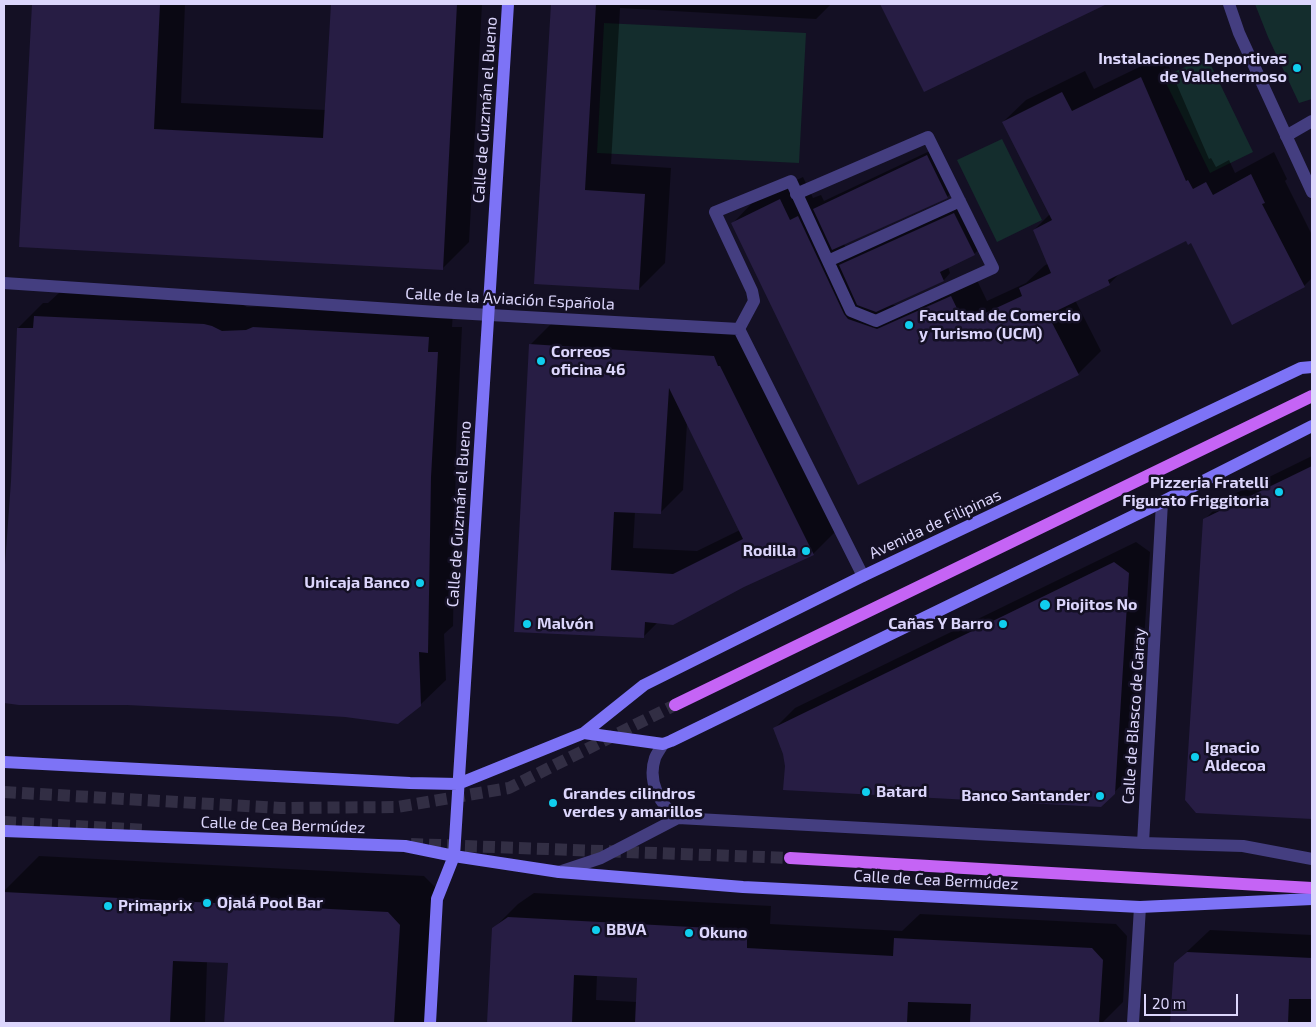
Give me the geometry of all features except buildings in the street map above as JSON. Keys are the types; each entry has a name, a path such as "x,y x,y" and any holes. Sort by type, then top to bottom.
{"main road":[{"path":"674,705 1312,396"},
{"name":"Calle de Cea Bermúdez","path":"790,858 1312,888"}],"street":[{"name":"Calle de Guzmán el Bueno","path":"430,1023 437,899 454,856 508,4"},
{"path":"1228,4 1239,34 1312,192"},
{"path":"1286,136 1312,121"},
{"path":"796,194 928,136 993,268 876,321 851,311 828,261 796,194 790,181 715,212 752,292 754,301 740,329 863,576"},
{"path":"828,261 960,201"},
{"name":"Calle de la Aviación Española","path":"4,283 488,315 740,329"},
{"name":"Avenida de Filipinas","path":"458,784 584,733 644,685 863,576 1301,368 1312,367"},
{"path":"1312,426 1162,502 663,744 655,758 653,773 655,788 667,810 678,818 1143,843 1243,846 1312,858"},
{"name":"Calle de Blasco de Garay","path":"1143,843 1162,502"},
{"name":"Avenida de Filipinas","path":"584,733 663,744"},
{"path":"4,762 458,784"},
{"name":"Calle de Cea Bermúdez","path":"559,872 601,858 678,818"},
{"name":"Calle de Cea Bermúdez","path":"4,830 404,846 454,856 559,872 743,887 1140,907 1312,899"},
{"path":"1133,1023 1140,907"}],"green space":[{"name":"Instalaciones Deportivas de Vallehermoso","path":"1255,4 1312,4 1312,99 1299,103 1268,37"},
{"path":"604,23 806,33 799,163 597,153"},
{"path":"1207,57 1253,152 1210,173 1163,77"},
{"path":"1002,139 1042,220 997,242 957,160"}],"tunnel":[{"path":"4,792 281,808 397,807 509,788 675,705"},
{"path":"4,822 146,830"},
{"path":"411,844 790,858"}],"place":[{"name":"Instalaciones Deportivas de Vallehermoso","path":"1297,68"},
{"name":"Facultad de Comercio y Turismo (UCM)","path":"909,325"},
{"name":"Correos oficina 46","path":"541,361"},
{"name":"Pizzeria Fratelli Figurato Friggitoria","path":"1279,492"},
{"name":"Rodilla","path":"806,551"},
{"name":"Unicaja Banco","path":"420,583"},
{"name":"Piojitos No","path":"1045,605"},
{"name":"Malvón","path":"527,624"},
{"name":"Cañas Y Barro","path":"1003,624"},
{"name":"Ignacio Aldecoa","path":"1195,757"},
{"name":"Batard","path":"866,792"},
{"name":"Banco Santander","path":"1100,796"},
{"name":"Grandes cilindros verdes y amarillos","path":"553,803"},
{"name":"Ojalá Pool Bar","path":"207,903"},
{"name":"Primaprix","path":"108,906"},
{"name":"BBVA","path":"596,930"},
{"name":"Okuno","path":"689,933"}]}
